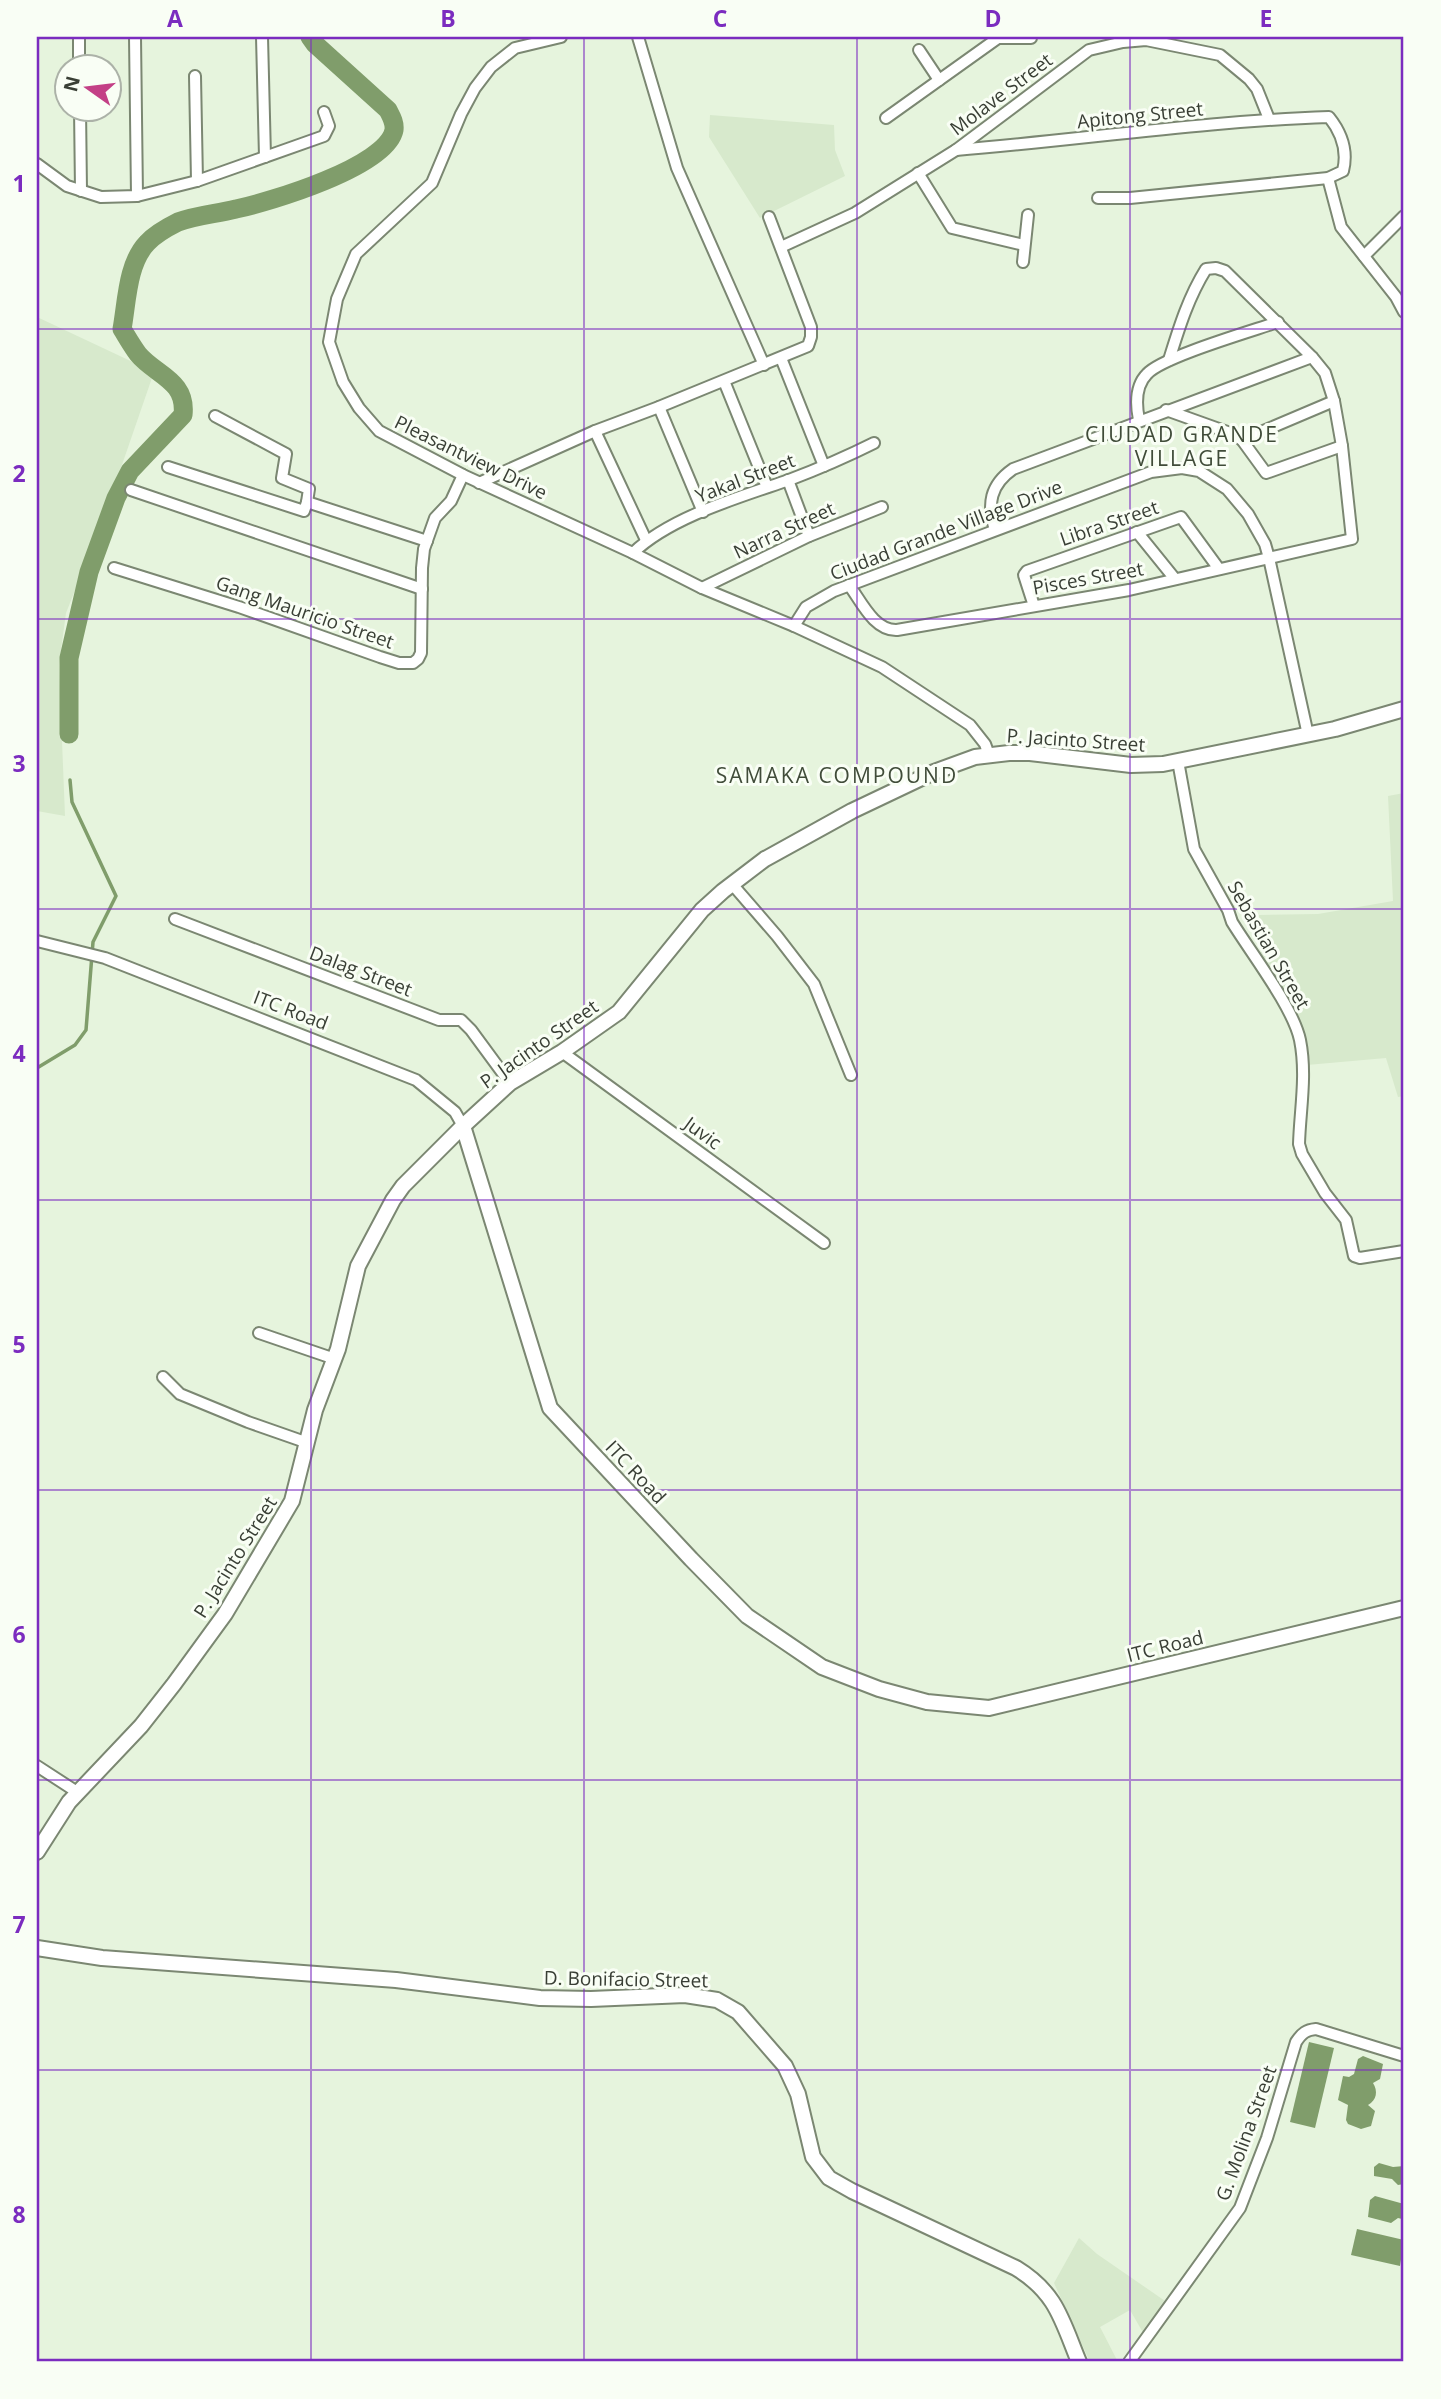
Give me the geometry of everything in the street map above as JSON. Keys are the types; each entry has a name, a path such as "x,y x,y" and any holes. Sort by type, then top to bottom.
{"street":[{"path":"135,37 138,196"},
{"path":"262,37 265,157"},
{"name":"Pleasantview Drive","path":"561,37 515,48 491,67 475,88 461,114 432,183 356,254 337,299 329,342 343,382 359,408 379,431 463,475 633,553 702,588 794,626 882,667 960,717 979,734 989,755"},
{"path":"638,37 677,168 764,365"},
{"path":"886,118 997,38 1031,38"},
{"name":"Molave Street","path":"781,247 855,213 956,150 1089,50 1123,42 1161,39 1220,55 1257,89 1269,119"},
{"path":"919,50 939,80"},
{"path":"195,76 197,181"},
{"path":"37,164 67,186 81,191 101,197 138,196 197,181 324,136 329,125 324,112"},
{"name":"Apitong Street","path":"956,150 1269,119 1329,117 1340,137 1345,163 1343,171 1328,178"},
{"path":"80,122 81,191"},
{"path":"918,173 952,228 1024,245"},
{"path":"1098,198 1130,198 1328,178 1341,227 1396,297 1404,312"},
{"path":"1023,262 1028,215"},
{"path":"1364,256 1404,216"},
{"path":"480,483 595,431 808,346 811,332 769,217"},
{"path":"1166,410 1217,426 1242,440 1266,473 1342,446 1334,401 1325,373 1278,322 1224,271 1206,269 1186,305 1169,360"},
{"path":"1139,420 1137,399 1148,371 1169,360 1278,322"},
{"path":"995,530 989,505 991,495 1005,475 1028,463 1139,420 1312,357"},
{"path":"781,358 824,466"},
{"path":"724,381 767,487"},
{"path":"1242,440 1334,401"},
{"path":"659,407 703,512"},
{"path":"168,467 304,511 309,489 281,477 286,454 215,416"},
{"path":"595,431 646,540"},
{"name":"Yakal Street","path":"633,553 646,540 703,512 824,466 874,443"},
{"name":"Pisces Street","path":"849,585 878,624 891,630 1129,590 1352,539 1342,446"},
{"name":"Ciudad Grande Village Drive","path":"794,626 801,613 813,601 849,585 1151,472 1182,468 1199,471 1214,478 1227,489 1248,514 1265,544 1308,735"},
{"name":"Gang Mauricio Street","path":"114,568 239,607 380,657 413,663 421,653 422,568 426,541 435,518 451,501 463,475"},
{"path":"788,480 809,536"},
{"path":"131,490 422,589"},
{"path":"307,502 426,541"},
{"name":"Narra Street","path":"702,588 809,536 882,507"},
{"name":"Libra Street","path":"1034,606 1024,575 1027,571 1181,517 1219,569"},
{"path":"1137,532 1175,579"},
{"name":"P. Jacinto Street","path":"37,1852 77,1792 141,1726 225,1614 292,1501 316,1410 335,1359 358,1266 403,1186 510,1083 562,1052 619,1012 702,910 732,884 765,859 852,811 934,772 975,757 1030,753 1132,765 1178,761 1308,735 1404,709"},
{"name":"Sebastian Street","path":"1178,761 1194,849 1232,922 1294,1021 1300,1040 1303,1066 1299,1144 1302,1154 1325,1193 1346,1220 1353,1254 1360,1258 1404,1251"},
{"path":"732,884 814,984 851,1075"},
{"name":"Dalag Street","path":"175,919 439,1020 461,1020 510,1083"},
{"name":"ITC Road","path":"37,941 105,958 416,1080 455,1112 463,1126 477,1179 550,1408 747,1616 822,1667 879,1689 927,1702 989,1707 1404,1608"},
{"name":"Juvic","path":"562,1052 824,1242"},
{"path":"259,1333 335,1359"},
{"path":"163,1377 180,1394 308,1443"},
{"path":"37,1766 77,1792"},
{"name":"D. Bonifacio Street","path":"37,1948 102,1958 384,1979 540,1998 685,1995 724,2002 738,2012 786,2066 798,2094 813,2157 822,2172 852,2191 1030,2276 1049,2295 1079,2362"},
{"name":"G. Molina Street","path":"1129,2362 1240,2208 1267,2138 1296,2042 1301,2035 1307,2030 1316,2029 1404,2056"}],"shaded area":[{"path":"710,115 834,125 835,150 845,176 760,218 709,137"},
{"path":"37,317 154,372 104,517 66,613 59,665 65,816 37,811"},
{"path":"1404,793 1404,1096 1398,1097 1386,1058 1307,1065 1299,1019 1261,962 1259,915 1318,914 1393,901 1388,796"},
{"path":"1309,2042 1334,2048 1315,2128 1290,2122"},
{"path":"1363,2056 1383,2064 1380,2079 1373,2083 1376,2089 1375,2098 1368,2105 1375,2111 1371,2126 1361,2129 1348,2124 1348,2105 1338,2100 1343,2076 1354,2074 1358,2059"},
{"path":"1379,2163 1393,2167 1404,2166 1404,2184 1398,2185 1392,2179 1374,2176 1374,2167"},
{"path":"1375,2196 1404,2204 1404,2226 1402,2219 1398,2218 1391,2223 1368,2217 1370,2200"},
{"path":"1357,2229 1404,2240 1400,2266 1351,2255"},
{"path":"1079,2238 1097,2254 1168,2303 1145,2336 1130,2310 1100,2327 1118,2362 1090,2362 1054,2283"}],"waterway":[{"path":"69,734 69,658 89,572 116,498 130,471 183,415 183,403 175,386 138,354 122,329 129,284 140,252 154,237 178,222 274,199 350,169 387,144 394,130 388,110 310,37"},
{"path":"37,1068 75,1045 86,1030 93,942 116,896 72,802 70,780"}],"district":[{"name":"CIUDAD GRANDE VILLAGE","path":"1182,447"},
{"name":"SAMAKA COMPOUND","path":"837,776"}]}
